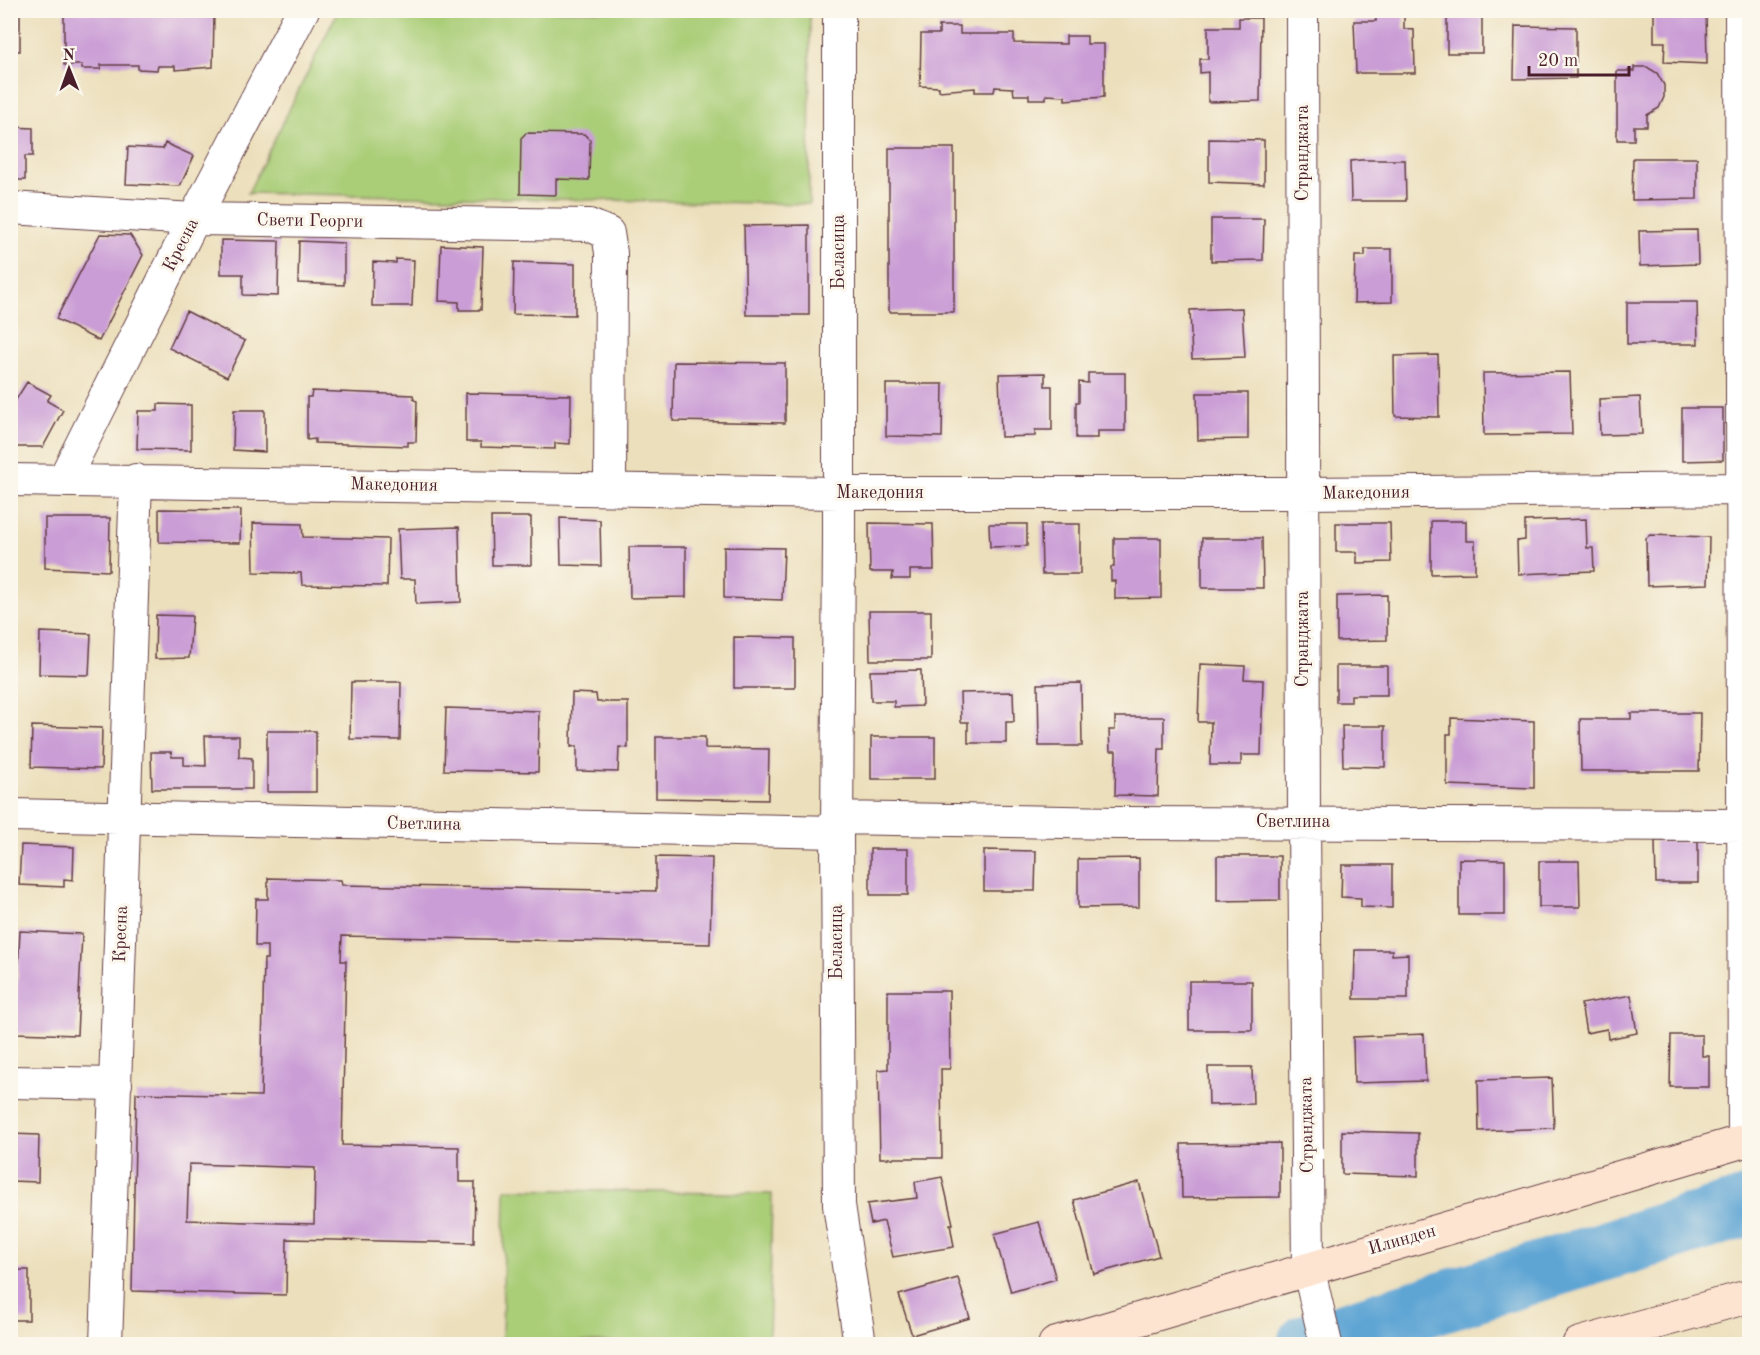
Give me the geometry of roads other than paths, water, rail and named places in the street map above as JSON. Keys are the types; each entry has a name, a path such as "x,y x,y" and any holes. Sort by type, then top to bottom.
{"main road":[{"name":"Илинден","path":"1055,1344 1308,1267 1747,1139"},
{"path":"1579,1344 1749,1296"}],"street":[{"name":"Кресна","path":"63,481 194,219 303,10"},
{"name":"Беласица","path":"838,10 839,1205 860,1344"},
{"name":"Странджата","path":"1302,10 1304,822 1308,1267 1323,1331"},
{"path":"1741,10 1746,235 1747,1139"},
{"name":"Свети Георги","path":"10,208 194,219 589,225 608,233 611,253 610,489"},
{"name":"Македония","path":"10,480 136,480 839,493 1303,493 1746,489"},
{"name":"Кресна","path":"106,1344 125,819 132,523 136,480"},
{"name":"Светлина","path":"10,815 125,819 837,825 1304,822 1746,825"},
{"path":"10,1082 116,1084"}],"waterway":[{"path":"1307,1344 1750,1206"}]}
